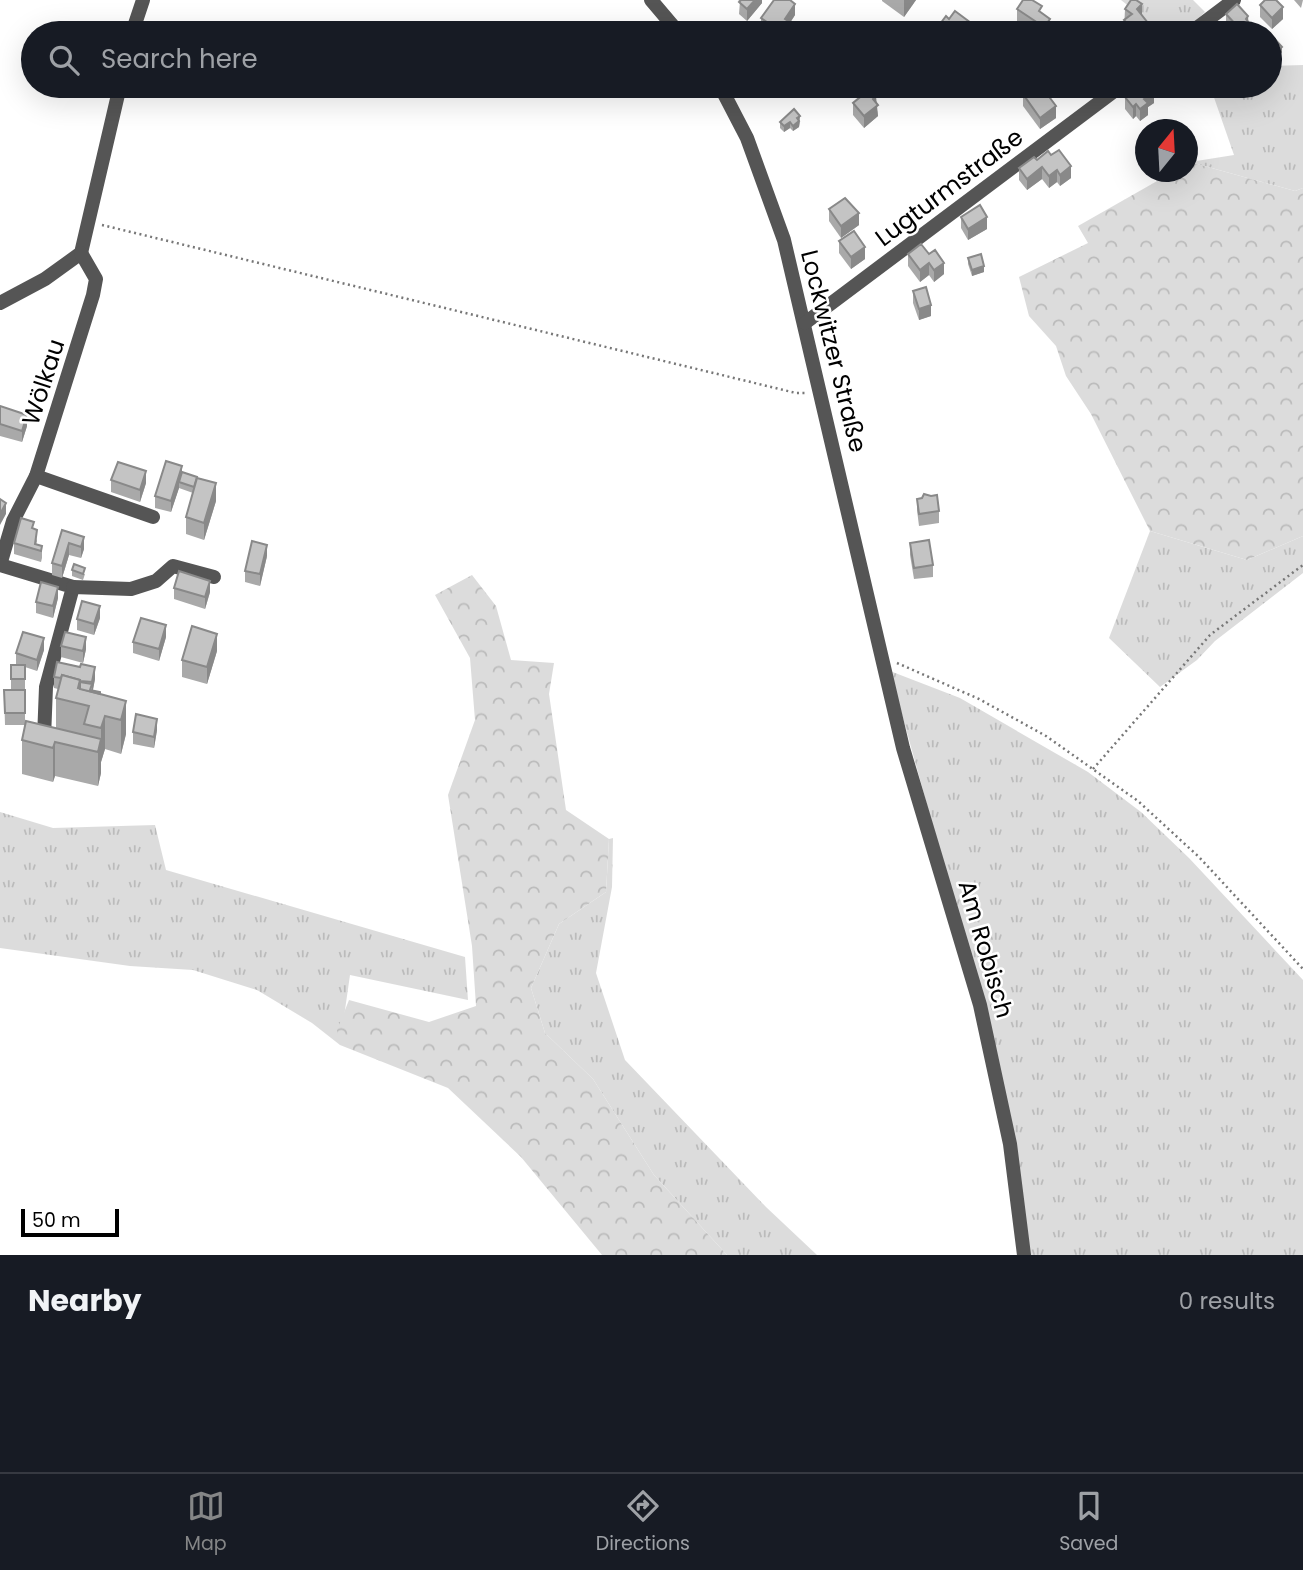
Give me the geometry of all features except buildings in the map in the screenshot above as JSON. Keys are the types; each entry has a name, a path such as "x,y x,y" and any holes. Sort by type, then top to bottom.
{"street":[{"path":"136,21 143,0"},
{"path":"651,0 669,21"},
{"path":"1206,21 1234,0"},
{"path":"0,303 45,279 81,253 117,98"},
{"name":"Lockwitzer Straße","path":"726,98 747,138 784,240 884,660"},
{"name":"Lugturmstraße","path":"805,323 1105,98"},
{"name":"Wölkau","path":"81,253 96,279 93,295 72,369 36,476 13,522 0,565 73,587 131,589 156,581 173,565 214,577"},
{"path":"36,476 153,517"},
{"path":"44,738 46,687 73,587"},
{"name":"Am Robisch","path":"884,660 903,748 980,1005 1010,1144 1024,1255"}],"path":[{"path":"89,221 796,393 820,393"},
{"path":"1093,769 1210,635 1303,565"},
{"path":"884,660 925,674 979,699 1046,736 1138,802 1199,857 1303,969"}],"green space":[{"path":"1121,0 1193,0 1205,12 1196,21 1147,21"},
{"path":"1303,65 1303,188 1295,191 1198,164 1198,161 1234,155 1214,98 1282,98 1282,66"},
{"path":"1198,164 1295,191 1303,188 1303,536 1247,560 1150,531 1091,414 1066,376 1056,346 1029,316 1019,277 1088,243 1078,226 1155,182 1198,182"},
{"path":"1150,531 1247,560 1303,536 1303,573 1160,687 1109,638"},
{"path":"472,575 496,606 511,660 554,663 549,694 566,810 609,839 606,892 559,924 531,988 545,1033 593,1079 654,1175 727,1255 602,1255 521,1157 448,1088 340,1045 337,1030 349,1000 429,1022 476,1006 472,946 448,795 475,720 470,658 435,595"},
{"path":"890,671 960,698 1088,772 1141,812 1189,858 1303,980 1303,1255 1028,1255 973,971"},
{"path":"0,812 53,828 155,825 166,870 465,957 468,1000 350,975 340,1045 312,1023 257,990 193,970 130,966 0,948"},
{"path":"613,838 612,887 596,973 625,1060 766,1207 817,1255 727,1255 654,1175 593,1079 545,1033 531,988 559,924 606,892 609,839"}]}
